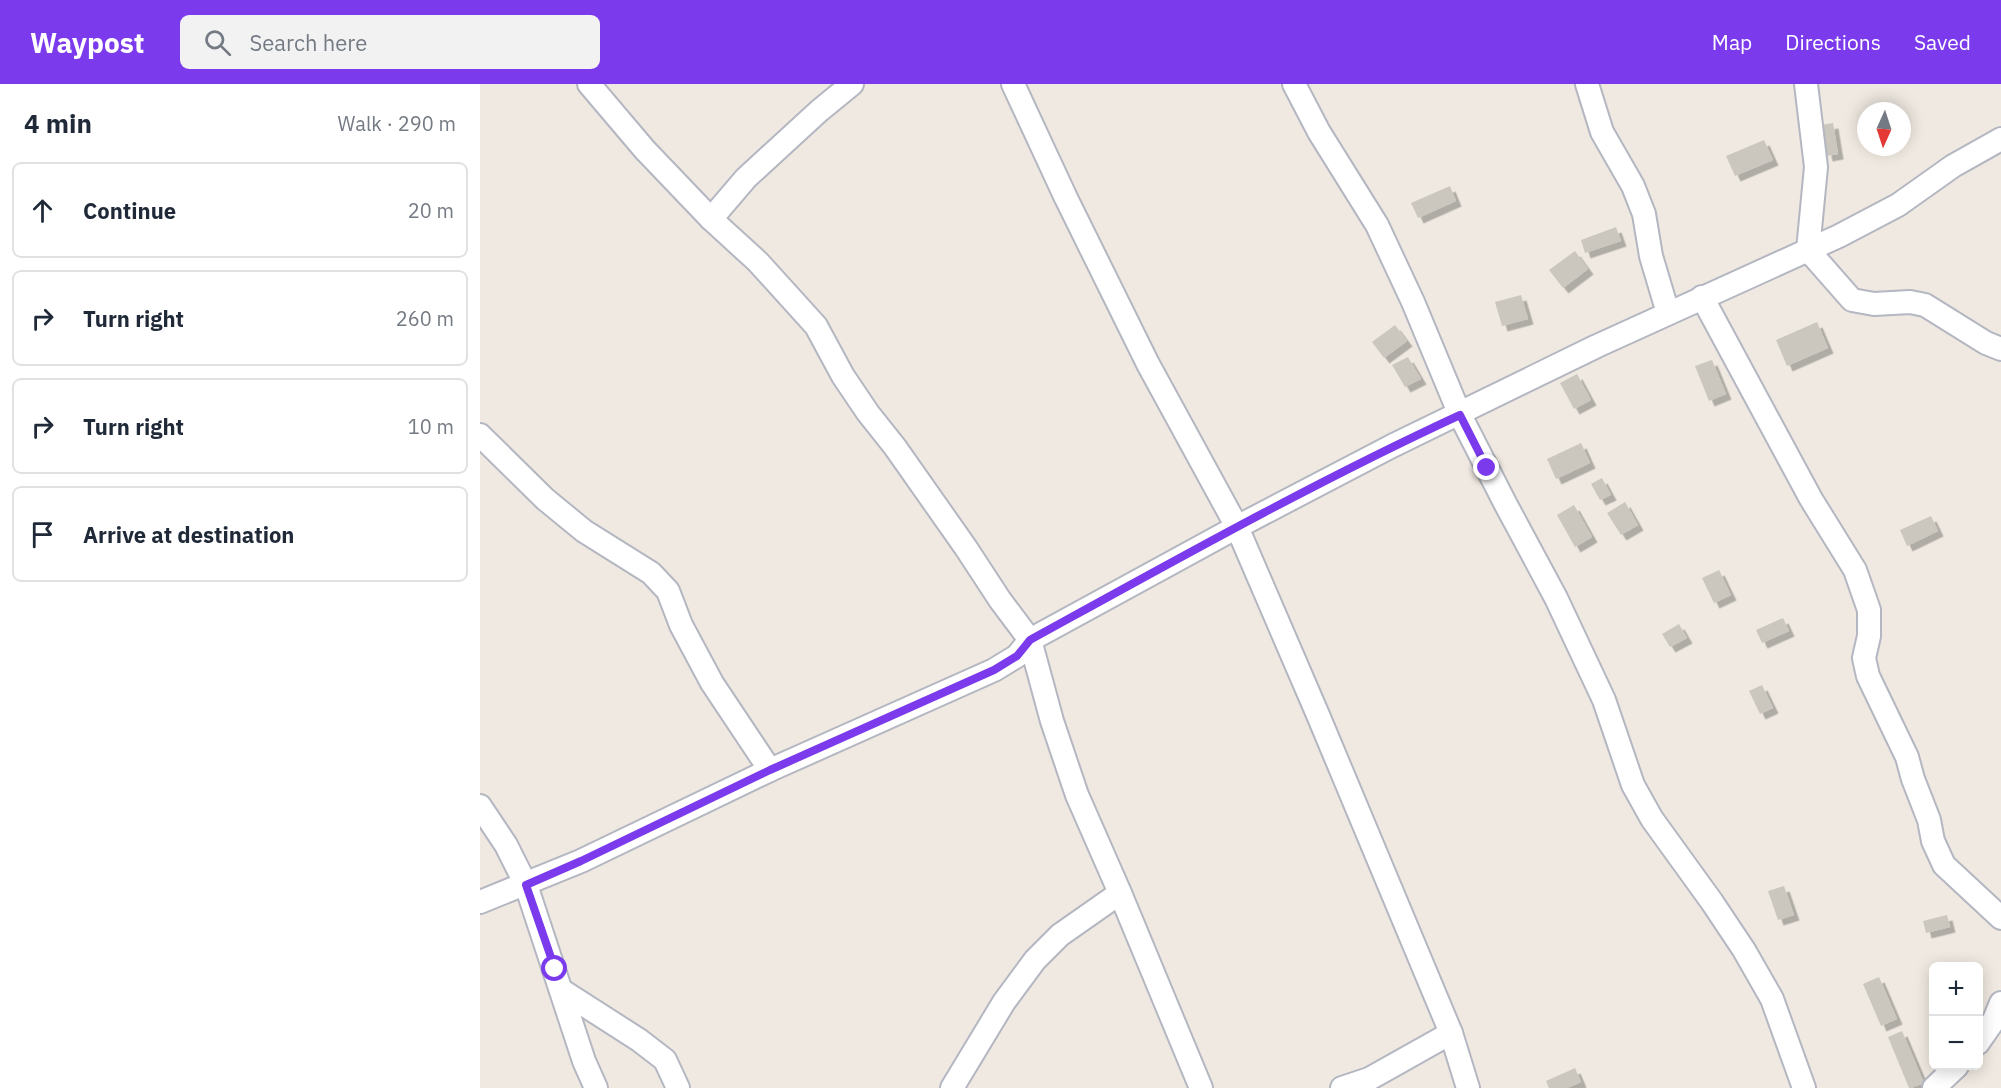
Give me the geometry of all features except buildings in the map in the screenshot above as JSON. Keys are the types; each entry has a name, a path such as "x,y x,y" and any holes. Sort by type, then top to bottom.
{"street":[{"path":"588,84 645,150 711,219 758,262 816,326 843,376 868,413 895,447 1030,640 1052,721 1077,795 1201,1088"},
{"path":"711,219 747,178 852,84"},
{"path":"1013,84 1148,364 1237,526 1451,1033 1468,1088"},
{"path":"1294,84 1319,132 1377,225 1413,302 1460,415 1566,618 1604,700 1633,785 1652,819 1744,950 1772,999 1804,1088"},
{"path":"1587,84 1602,132 1633,186 1644,214 1651,256 1668,313"},
{"path":"1806,84 1816,167 1808,250 1851,300 1874,304 1910,302 1925,305 1986,343 2001,349"},
{"path":"480,902 581,861 770,770 994,670 1017,656 1030,640 1237,526 1382,452 1668,313 1808,250 1898,205 1953,166 2001,139"},
{"path":"1702,297 1811,499 1854,570 1869,610 1869,636 1864,658 1868,676 1907,757 1929,820 1933,841 1944,865 2001,918"},
{"path":"480,435 545,499 584,531 651,573 668,591 681,625 712,683 770,770"},
{"path":"480,806 506,845 526,885 584,1061 597,1088"},
{"path":"952,1088 1004,1002 1035,960 1060,935 1120,893"},
{"path":"561,990 639,1040 665,1060 678,1088"},
{"path":"1983,1036 1994,1020 2001,1003"},
{"path":"1342,1088 1370,1078 1451,1033"},
{"path":"1934,1088 1952,1070"}],"route":[{"path":"555,969 526,885 770,770 994,670 1017,656 1030,640 1237,526 1392,446 1460,415 1487,468"}]}
